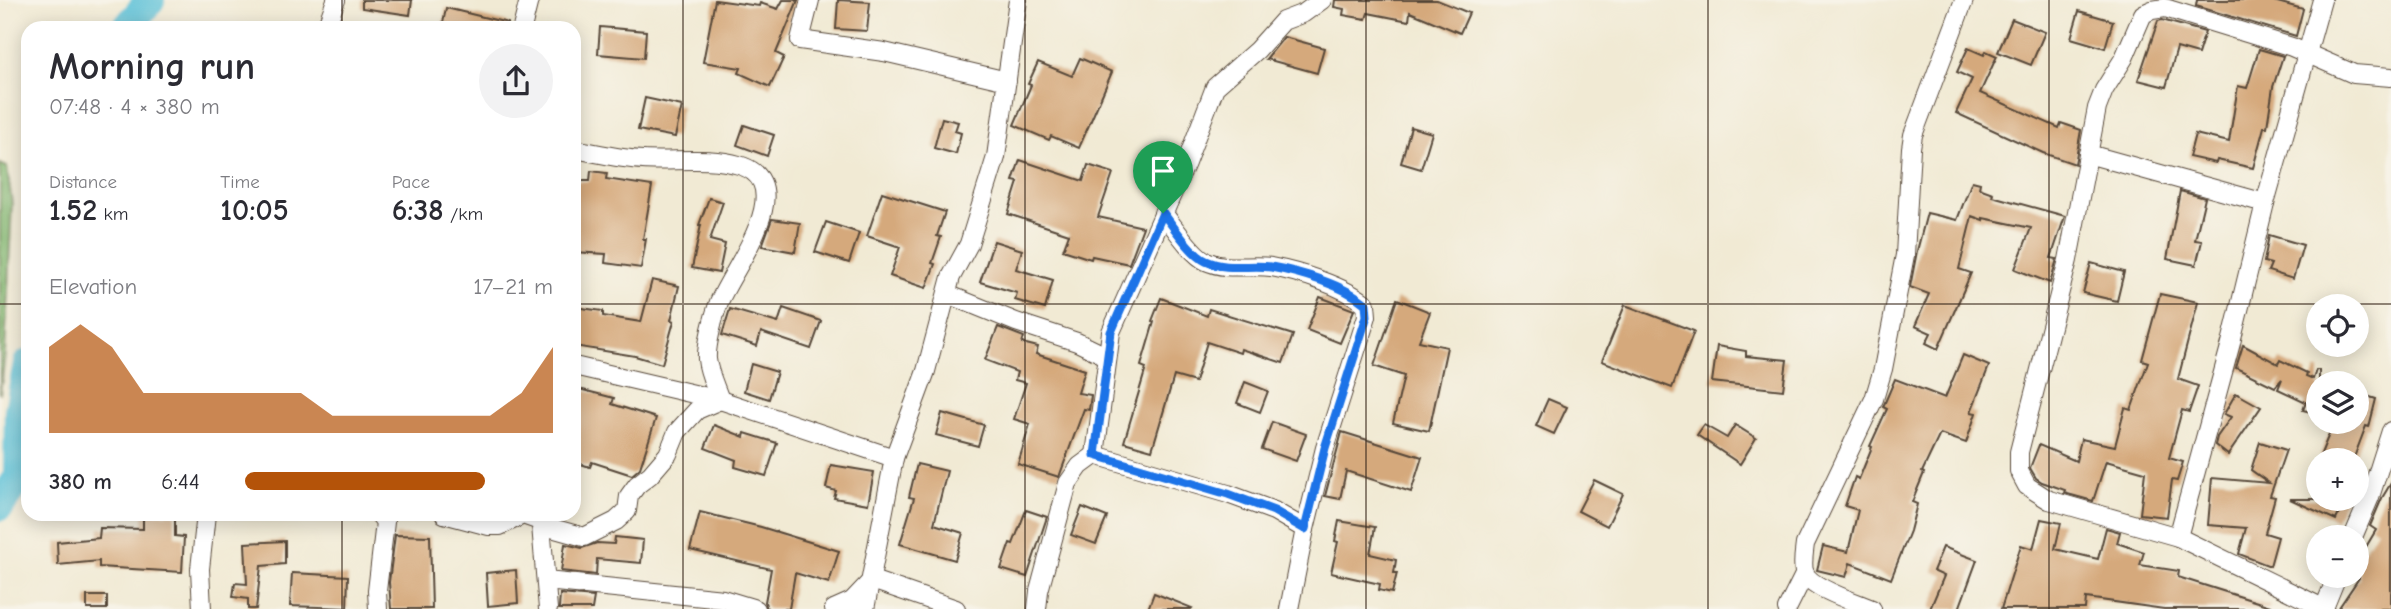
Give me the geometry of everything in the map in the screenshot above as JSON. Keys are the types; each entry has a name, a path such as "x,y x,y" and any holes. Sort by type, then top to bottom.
{"street":[{"path":"328,21 336,0"},
{"path":"524,21 529,0"},
{"path":"810,0 800,40 884,52 1007,80"},
{"path":"865,609 894,458 926,372 951,277 969,244 996,157 1018,0"},
{"path":"1037,609 1039,592 1068,484 1080,466 1095,455 1111,332 1186,163 1215,87 1257,50 1283,21 1304,13 1322,0"},
{"path":"1872,609 1812,583 1805,573 1805,544 1874,400 1883,369 1905,255 1910,148 1964,0"},
{"path":"2178,537 2231,342 2265,203 2322,0"},
{"path":"2332,588 2324,609 2178,537 2049,500 2027,486 2019,471 2019,452 2068,260 2097,108 2104,90 2124,58 2143,14 2165,8 2292,47 2354,74 2391,77"},
{"path":"581,150 642,160 737,164 754,171 762,179 765,202 761,218 718,303 708,344 707,360 720,400"},
{"path":"2088,154 2265,203"},
{"path":"1163,213 1204,261 1235,268 1270,267 1302,275 1355,294 1366,304 1367,316 1325,448 1289,609"},
{"path":"947,294 1024,325 1077,342 1106,356"},
{"path":"581,368 720,400 894,458"},
{"path":"548,609 541,525 583,537 617,521 626,511 629,496 667,454 677,432 697,410 720,400"},
{"path":"2358,525 2391,430"},
{"path":"1095,455 1228,494 1274,511 1305,529"},
{"path":"202,609 200,569 205,521"},
{"path":"378,609 377,591 384,521"},
{"path":"470,521 500,526 510,521"},
{"path":"539,521 583,537"},
{"path":"1787,609 1805,573"},
{"path":"834,609 852,601 872,580"},
{"path":"872,580 956,609"},
{"path":"546,581 723,599 756,609"}],"green space":[{"path":"0,164 7,167 12,203 5,354 0,395"}],"building":[{"path":"362,0 412,0 410,15 362,8"},
{"path":"715,0 759,6 760,3 778,9 783,0 798,0 776,53 784,57 770,87 739,73 741,68 703,62"},
{"path":"838,0 870,2 867,31 836,29"},
{"path":"1335,0 1437,0 1469,13 1460,33 1410,12 1409,21 1368,13 1366,19 1343,15 1344,9 1334,7"},
{"path":"2197,0 2270,0 2303,9 2296,36 2196,6"},
{"path":"446,8 500,21 443,21"},
{"path":"2079,11 2113,21 2105,48 2071,38"},
{"path":"2012,19 2045,32 2031,65 1998,52"},
{"path":"2158,21 2205,32 2198,54 2177,48 2166,87 2138,80"},
{"path":"600,27 646,31 644,58 598,54"},
{"path":"1284,37 1324,48 1317,73 1266,59"},
{"path":"1968,48 1984,55 1986,51 1997,56 1980,93 2059,128 2061,123 2081,130 2075,164 2043,153 1956,113 1972,79 1957,72"},
{"path":"2259,49 2283,56 2273,87 2267,127 2264,127 2253,168 2189,157 2195,134 2229,142 2238,86 2247,88"},
{"path":"1080,58 1112,72 1079,148 1051,136 1049,140 1014,125 1038,62 1072,76"},
{"path":"645,98 682,106 675,137 638,130"},
{"path":"942,118 958,122 955,131 961,133 956,154 934,148"},
{"path":"744,125 774,135 767,156 737,145"},
{"path":"1411,127 1432,133 1421,169 1401,163"},
{"path":"1020,160 1083,181 1088,165 1113,173 1098,217 1143,227 1129,264 1092,256 1091,259 1063,250 1069,234 1008,214 1018,182 1013,181"},
{"path":"591,171 607,173 606,179 652,186 641,268 605,263 606,254 581,252 581,181 590,181"},
{"path":"1972,181 1980,183 1979,188 1993,193 1992,196 2065,216 2051,258 2057,259 2050,283 2015,269 2031,228 1972,216 1959,269 1971,273 1938,349 1926,343 1931,333 1915,326 1929,294 1910,287 1917,251 1927,213 1957,220"},
{"path":"2180,191 2205,198 2195,240 2202,241 2196,265 2167,259"},
{"path":"882,192 945,212 937,236 941,237 932,263 935,264 926,288 890,276 900,247 867,236"},
{"path":"709,198 723,202 710,240 725,244 719,273 692,268 699,225"},
{"path":"772,219 800,223 795,252 762,246"},
{"path":"826,222 859,233 849,263 815,252"},
{"path":"2269,235 2303,245 2293,279 2268,271 2271,264 2264,262"},
{"path":"994,241 1022,250 1016,269 1053,280 1045,309 1015,300 1017,293 980,282"},
{"path":"2091,263 2124,272 2117,301 2083,293"},
{"path":"652,280 679,286 671,320 674,321 662,364 635,356 581,347 581,308 603,311 603,316 641,322"},
{"path":"2160,294 2198,302 2178,379 2198,386 2189,412 2182,410 2169,458 2183,462 2177,481 2172,480 2167,517 2140,514 2145,472 2106,461 2093,501 2064,493 2065,490 2042,482 2030,468 2039,445 2076,461 2081,439 2115,446 2125,408 2131,410 2148,362 2142,360"},
{"path":"1320,297 1354,310 1340,343 1307,330"},
{"path":"1161,298 1207,316 1209,309 1293,335 1283,363 1241,349 1240,353 1207,342 1195,382 1174,376 1152,450 1124,442 1146,368 1141,366 1154,322 1152,321"},
{"path":"1397,299 1430,312 1419,341 1447,347 1429,431 1393,423 1404,376 1374,366"},
{"path":"1625,305 1694,331 1672,388 1602,361"},
{"path":"783,308 821,321 811,349 761,332 757,346 722,335 730,309 778,323"},
{"path":"998,327 1024,337 1022,343 1038,347 1036,354 1085,370 1078,393 1091,395 1089,410 1084,409 1059,477 1018,464 1030,424 1014,419 1026,383 1015,380 1017,372 985,360"},
{"path":"2243,345 2278,364 2280,360 2306,373 2306,402 2278,389 2282,379 2275,387 2236,368"},
{"path":"1717,346 1746,351 1746,356 1787,360 1783,390 1712,382"},
{"path":"1963,355 1989,366 1971,412 1976,413 1966,443 1940,434 1922,472 1924,473 1912,502 1917,504 1910,531 1891,579 1850,563 1846,577 1817,570 1823,546 1848,552 1858,510 1845,506 1855,477 1859,479 1887,409 1883,407 1895,379 1945,398"},
{"path":"751,364 777,372 769,399 744,391"},
{"path":"1245,382 1268,391 1260,412 1237,403"},
{"path":"581,390 614,398 612,404 656,418 640,468 632,475 592,462 590,467 581,464"},
{"path":"2236,393 2261,407 2228,455 2215,445 2217,437 2231,417 2224,414"},
{"path":"2369,397 2376,399 2369,427"},
{"path":"1548,399 1567,407 1554,434 1536,426"},
{"path":"942,413 984,425 978,446 936,435"},
{"path":"1272,422 1306,434 1296,461 1262,449"},
{"path":"714,425 744,437 745,433 777,443 766,476 735,467 736,460 705,448"},
{"path":"1704,425 1727,438 1735,425 1756,438 1740,464 1697,435"},
{"path":"1342,432 1422,457 1411,492 1346,471 1340,499 1325,496"},
{"path":"2329,434 2363,434 2358,448 2323,448"},
{"path":"2260,442 2286,450 2270,496 2275,497 2265,533 2278,537 2270,566 2239,554 2246,528 2208,525 2212,478 2269,483 2251,470"},
{"path":"917,464 947,471 934,524 963,533 955,560 900,544 914,498 909,497"},
{"path":"831,465 874,472 868,504 834,498 836,491 826,488"},
{"path":"1594,480 1623,494 1607,526 1578,511"},
{"path":"2391,483 2391,609 2338,609 2352,588 2369,588 2369,542 2376,530 2370,526"},
{"path":"2290,499 2306,499 2306,506"},
{"path":"1082,507 1107,517 1096,544 1071,535"},
{"path":"1026,510 1047,517 1027,577 1001,569"},
{"path":"2316,511 2340,511 2336,520"},
{"path":"700,512 839,551 829,583 795,573 789,609 767,609 765,602 771,569 690,550"},
{"path":"2041,519 2061,523 2055,549 2098,559 2106,528 2120,532 2117,543 2144,552 2140,565 2179,571 2178,577 2270,606 2269,609 2164,609 2086,598 2085,609 2001,609 2021,545 2033,549"},
{"path":"143,521 175,521 175,536 184,537 182,572 99,567 99,561 58,565 57,542 99,538 100,528 143,529"},
{"path":"1339,521 1375,527 1370,554 1396,560 1394,573 1397,573 1392,593 1379,590 1380,584 1331,573 1338,542 1335,541"},
{"path":"395,535 430,536 432,609 391,609 389,582"},
{"path":"615,537 643,540 641,563 597,559 596,575 561,571 565,544 582,548 597,543 614,544"},
{"path":"285,541 285,564 261,566 256,609 248,609 248,599 233,597 235,583 247,584 245,543"},
{"path":"1943,547 1977,560 1959,609 1930,609 1944,576 1933,571"},
{"path":"516,570 518,603 488,606 486,573"},
{"path":"292,573 348,576 347,608 290,606"},
{"path":"1154,593 1192,608 1148,609"},
{"path":"560,594 594,597 592,609 559,609"},
{"path":"87,596 107,596 107,609 87,609"}],"waterway":[{"path":"133,21 150,0"},
{"path":"0,506 18,477 21,401"}],"route":[{"path":"1163,213 1204,261 1235,268 1270,267 1302,275 1355,294 1366,304 1367,316 1325,448 1305,529 1274,511 1228,494 1095,455 1111,332 1163,213"}]}
